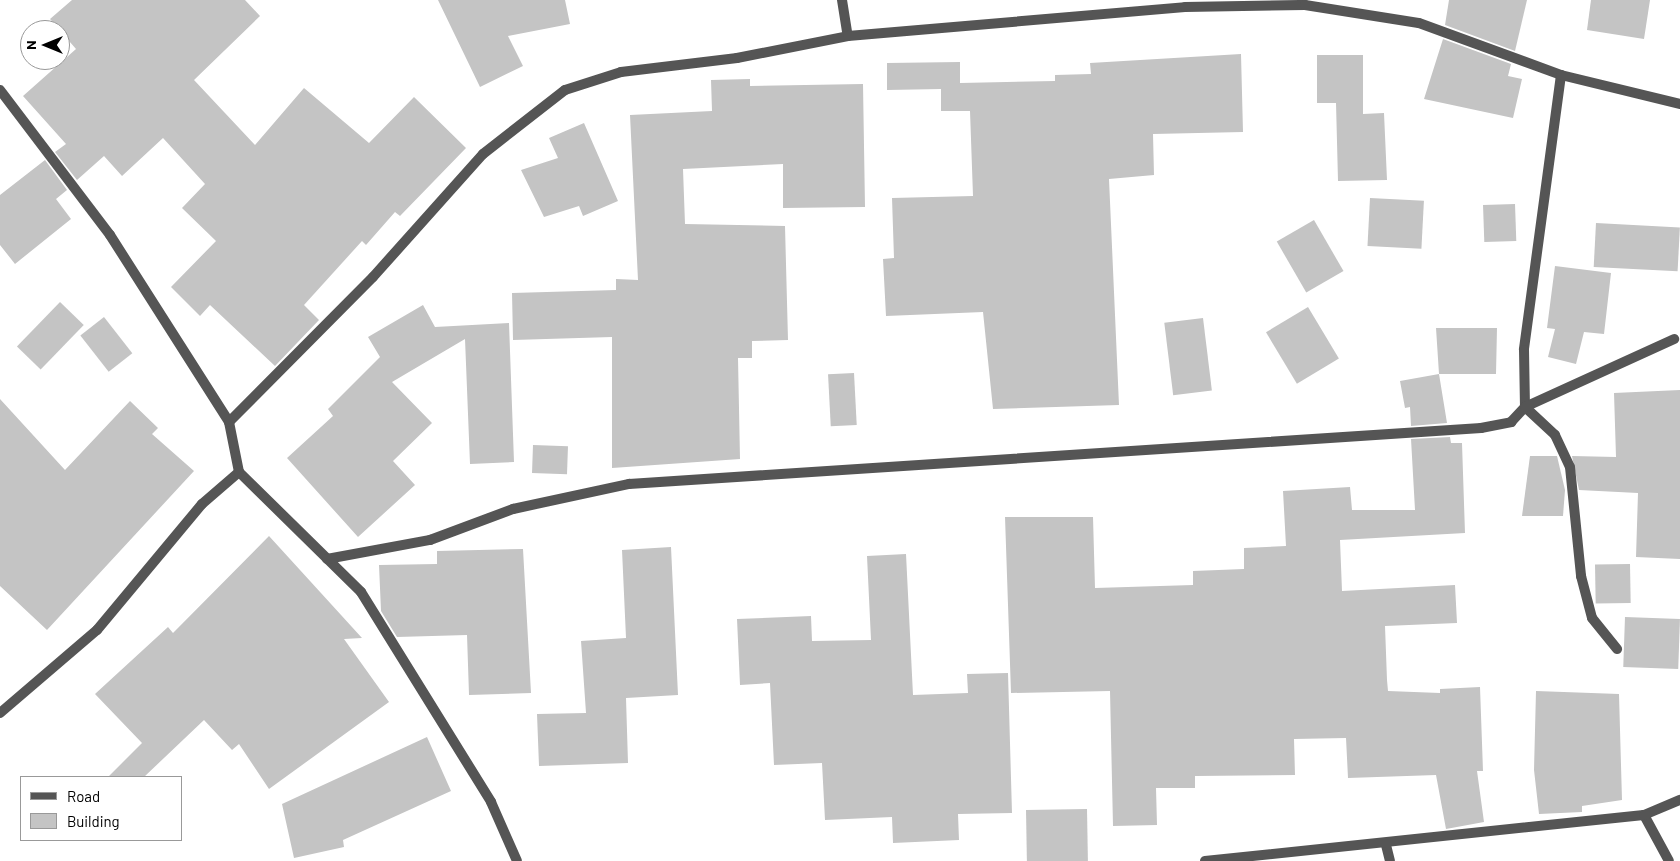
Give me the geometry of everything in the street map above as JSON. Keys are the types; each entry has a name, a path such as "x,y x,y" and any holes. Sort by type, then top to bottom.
{"street":[{"path":"842,0 848,36"},
{"path":"229,422 373,277 483,154 565,90 621,72 737,58 848,36 1185,7 1305,5 1419,23 1561,74 1680,104"},
{"path":"1561,74 1524,350 1525,407 1555,436 1570,467 1586,593 1592,618 1616,649"},
{"path":"0,90 110,235 229,422 239,472 361,592 491,802 517,861"},
{"path":"327,559 430,540 513,509 629,484 1481,428 1511,422 1525,407 1674,339"},
{"path":"0,713 97,630 202,504 239,472"},
{"path":"1205,861 1386,845 1644,815 1680,800"},
{"path":"1644,815 1669,861"},
{"path":"1386,845 1390,861"}],"building":[{"path":"72,0 245,0 260,16 194,80 255,145 304,88 369,143 414,97 466,148 400,216 395,212 366,245 362,241 304,305 319,320 275,366 210,305 200,316 171,287 216,241 182,208 205,184 163,138 122,176 104,156 77,180 55,152 66,144 23,96 52,70 70,70 70,54 76,49 70,42 70,20 50,19"},
{"path":"438,0 565,0 570,24 508,36 523,66 480,87"},
{"path":"1449,0 1527,0 1515,51 1445,25"},
{"path":"1591,0 1650,0 1644,39 1587,30"},
{"path":"1443,39 1511,64 1508,76 1522,79 1513,118 1424,99"},
{"path":"1241,54 1243,132 1153,134 1154,175 1109,179 1119,405 993,409 983,312 886,316 883,259 894,258 892,198 973,196 970,111 941,111 941,89 887,90 887,63 960,62 960,83 1055,81 1055,75 1091,74 1090,63"},
{"path":"1317,55 1363,55 1363,114 1384,113 1387,180 1338,181 1336,103 1317,103"},
{"path":"750,79 750,86 863,84 865,207 783,208 783,164 683,169 685,224 785,226 788,340 752,341 752,358 738,358 740,459 612,468 612,337 513,340 512,293 616,290 616,279 638,280 630,115 712,111 711,80"},
{"path":"584,123 618,201 583,216 579,206 544,217 521,170 558,158 549,138"},
{"path":"45,160 67,190 56,199 71,219 15,264 0,245 0,195"},
{"path":"1370,198 1424,201 1421,249 1367,246"},
{"path":"1515,204 1516,241 1484,242 1483,205"},
{"path":"1314,220 1344,271 1306,293 1277,242"},
{"path":"1596,223 1680,227 1678,271 1594,267"},
{"path":"1555,266 1611,273 1604,334 1584,332 1576,364 1548,357 1555,329 1547,328"},
{"path":"60,302 84,325 41,370 17,347"},
{"path":"423,305 435,327 509,323 514,462 470,464 465,339 392,382 432,423 393,461 415,485 358,537 287,458 333,416 328,409 380,357 368,337"},
{"path":"1308,307 1339,358 1297,384 1266,332"},
{"path":"104,317 132,353 109,372 80,335"},
{"path":"1203,318 1212,390 1173,395 1164,323"},
{"path":"1436,328 1497,328 1496,374 1439,374"},
{"path":"854,373 857,425 831,426 828,374"},
{"path":"1439,374 1447,423 1411,426 1410,407 1405,408 1400,381"},
{"path":"1680,390 1680,559 1636,557 1638,493 1579,490 1572,456 1616,457 1614,393"},
{"path":"0,399 65,470 130,401 158,428 152,434 194,471 47,630 0,586"},
{"path":"1450,437 1451,443 1462,443 1465,533 1340,540 1342,591 1455,585 1457,623 1385,626 1388,691 1440,693 1440,689 1480,687 1483,771 1477,771 1484,822 1446,829 1436,775 1348,778 1346,738 1294,739 1295,775 1195,776 1195,788 1156,788 1157,825 1113,826 1110,691 1011,693 1005,517 1093,517 1095,588 1193,585 1193,571 1244,569 1244,548 1286,546 1283,491 1350,487 1352,510 1415,510 1411,439"},
{"path":"533,445 568,446 567,474 532,473"},
{"path":"1530,456 1557,456 1565,490 1563,516 1522,516"},
{"path":"269,536 362,638 344,639 389,702 269,789 239,744 232,750 204,720 145,776 109,776 142,743 95,694 168,627 173,633"},
{"path":"671,547 678,695 626,698 628,763 539,766 537,714 586,713 581,641 626,638 622,550"},
{"path":"523,549 531,693 469,695 467,635 397,637 381,611 379,565 437,564 437,551"},
{"path":"906,554 913,695 968,693 967,674 1008,673 1012,813 958,814 959,840 893,843 892,817 825,820 822,763 774,765 770,683 740,685 737,619 811,616 812,641 871,640 867,556"},
{"path":"1630,564 1631,603 1596,604 1595,565"},
{"path":"1625,617 1680,619 1678,669 1623,667"},
{"path":"1536,691 1619,694 1622,800 1582,806 1582,812 1539,814 1534,770"},
{"path":"427,737 451,791 343,840 344,847 294,858 282,804"},
{"path":"1087,809 1088,861 1027,861 1026,810"}]}
